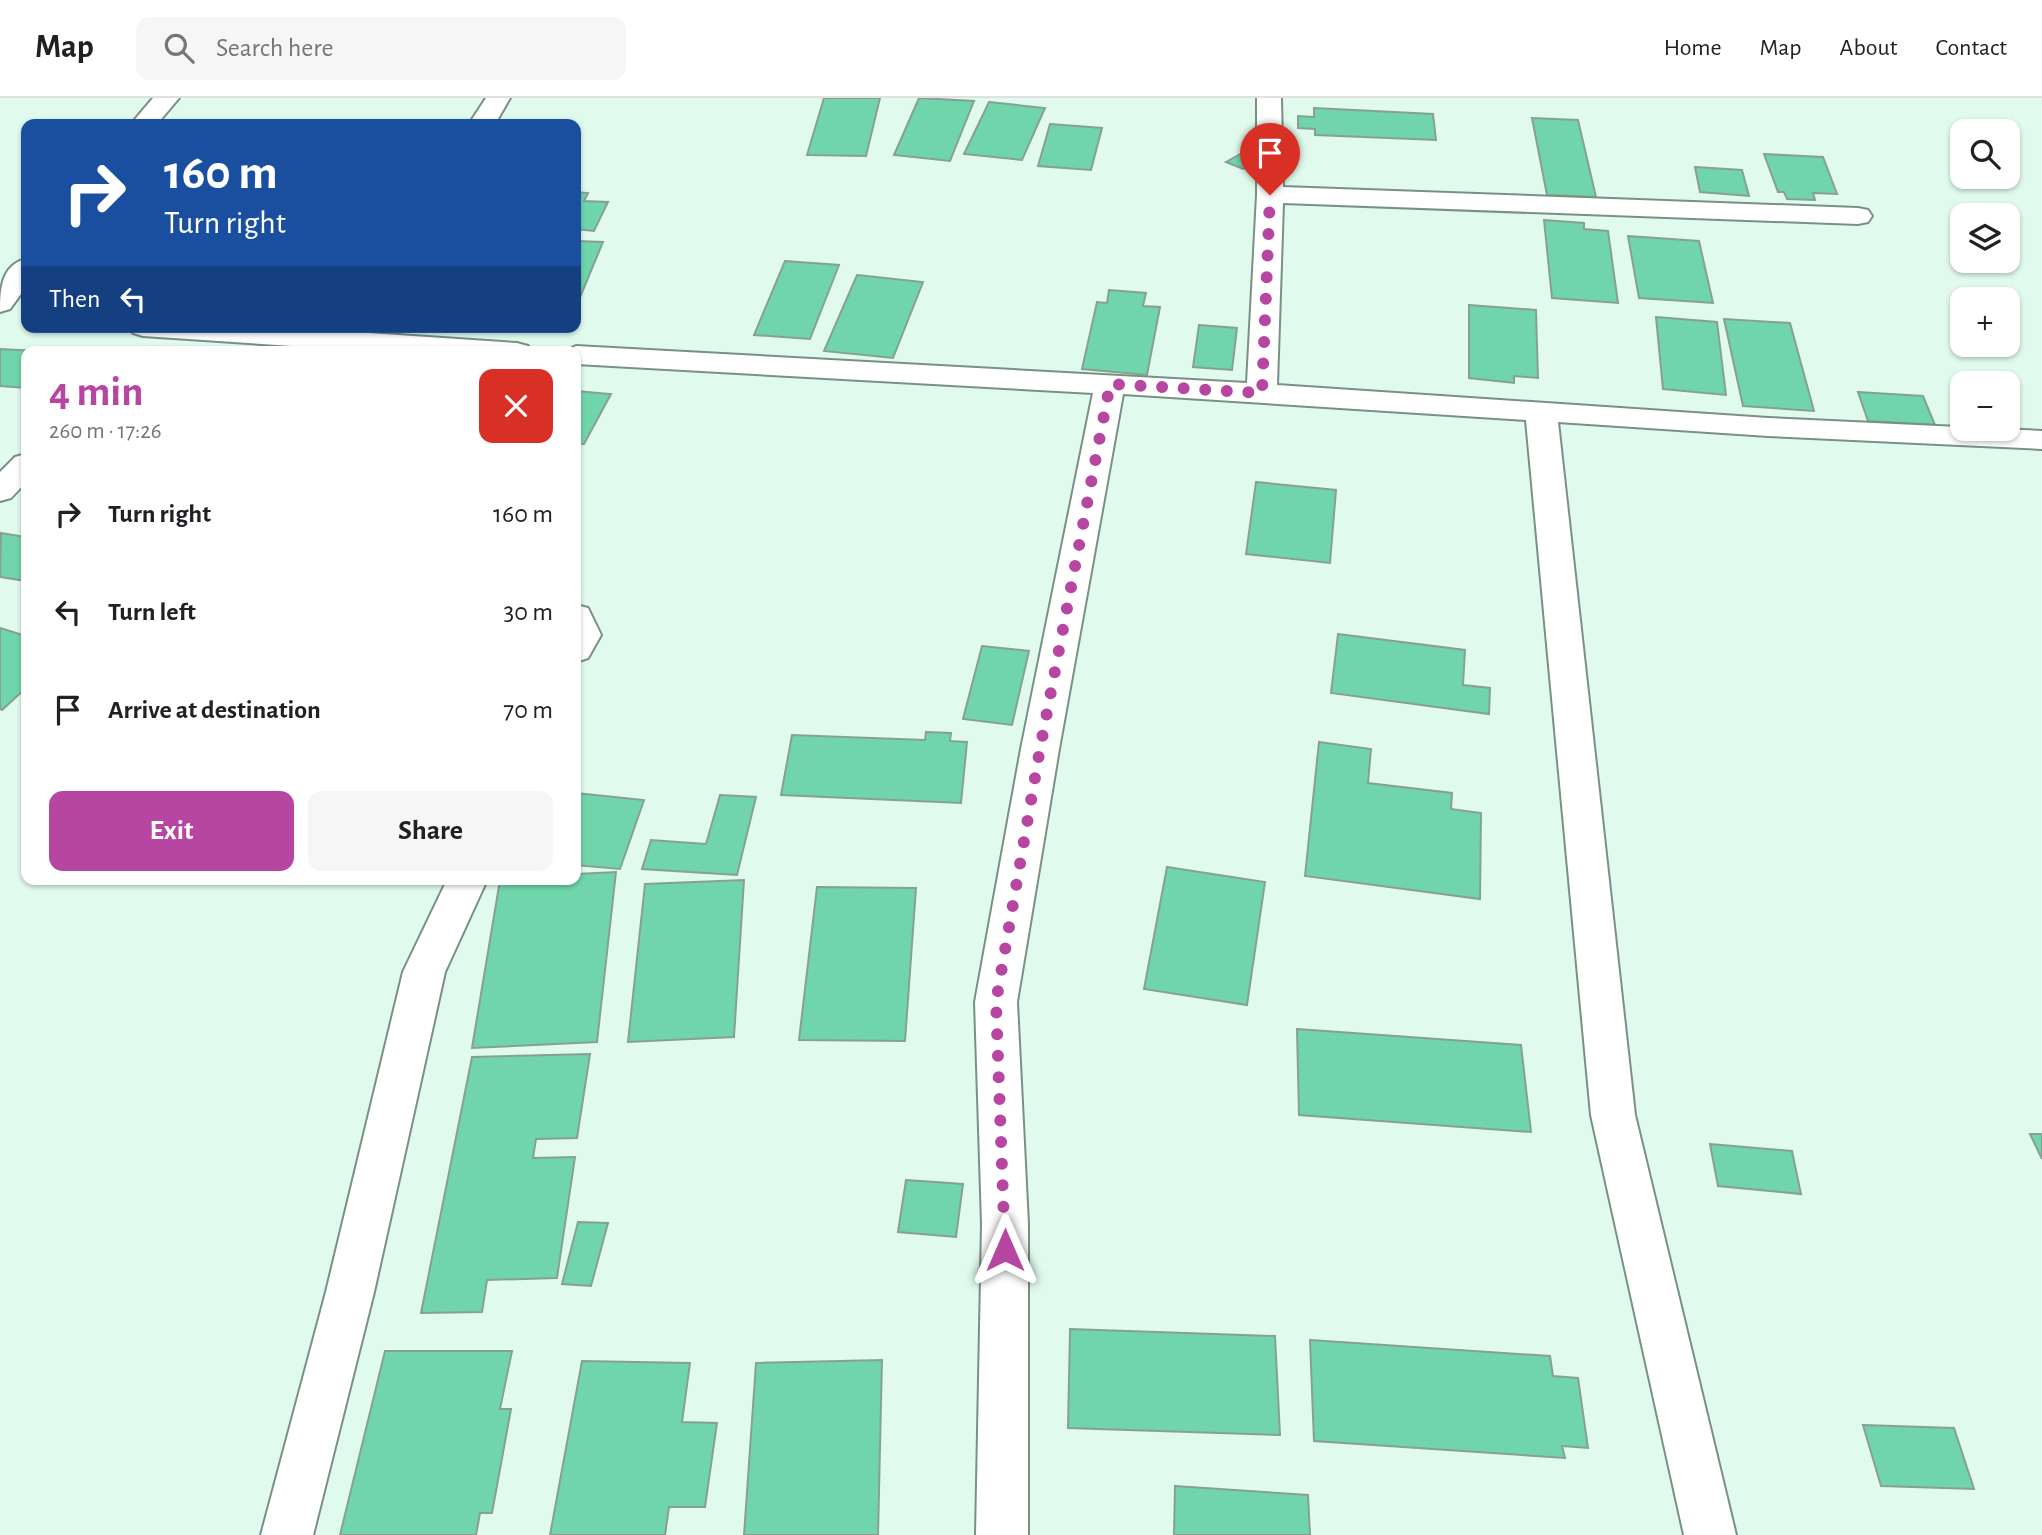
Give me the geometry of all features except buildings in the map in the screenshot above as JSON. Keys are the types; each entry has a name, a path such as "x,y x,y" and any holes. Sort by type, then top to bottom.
{"street":[{"path":"148,119 167,98"},
{"path":"485,119 498,98"},
{"path":"1262,393 1270,195 1269,98"},
{"path":"1270,195 1858,216"},
{"path":"0,303 21,274"},
{"path":"0,318 21,319"},
{"path":"136,346 148,333"},
{"path":"320,333 462,346"},
{"path":"581,355 1262,393 1768,427 2042,440"},
{"path":"1002,1535 1005,1224 996,1002 1040,749 1110,384"},
{"path":"1541,412 1613,1115 1710,1535"},
{"path":"0,491 21,469"},
{"path":"287,1535 351,1292 424,972 465,885"}],"route":[{"path":"1005,1250 996,1002 1040,749 1110,384 1262,393 1270,195"}]}
